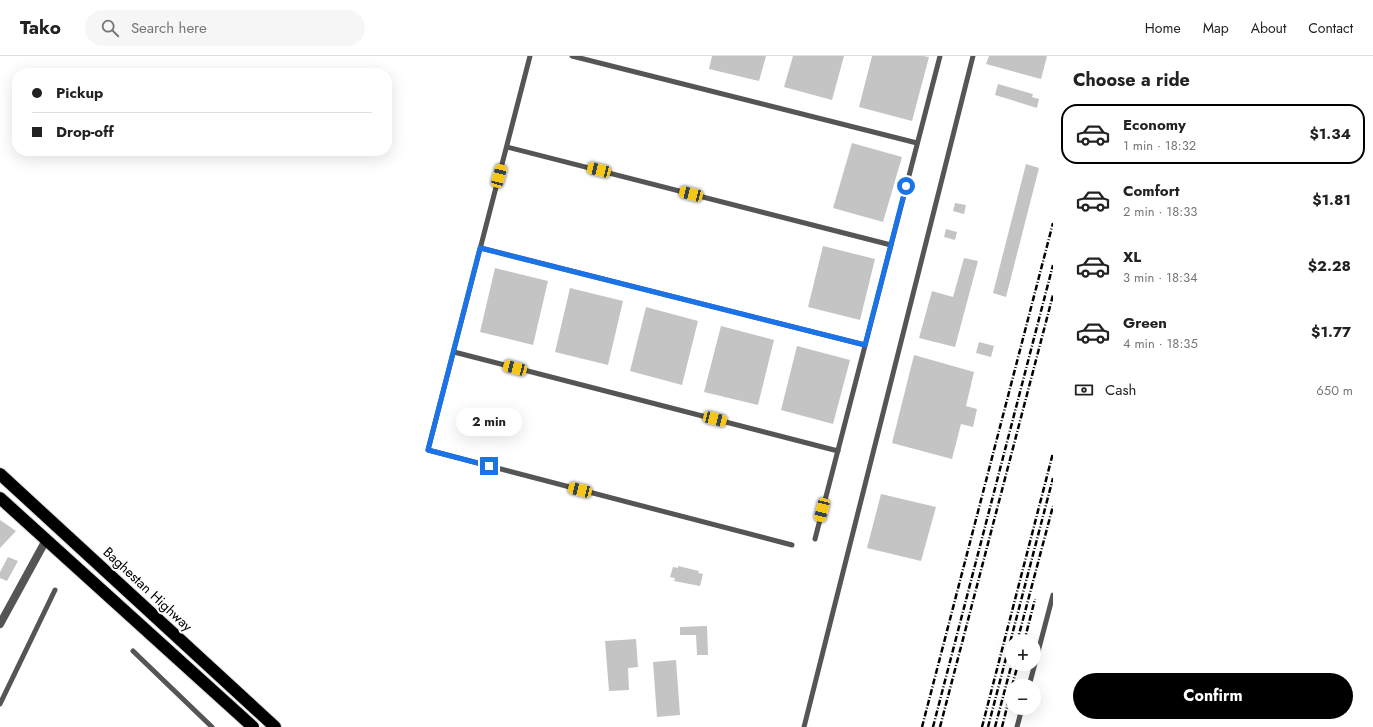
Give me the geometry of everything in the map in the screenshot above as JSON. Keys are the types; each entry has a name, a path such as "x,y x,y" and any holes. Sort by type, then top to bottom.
{"highway":[{"name":"Baghestan Highway","path":"0,474 275,727"},
{"path":"0,498 253,727"}],"street":[{"path":"0,624 46,540"}],"lane":[{"path":"530,56 428,450 792,545"},
{"path":"572,56 917,143"},
{"path":"815,539 940,56"},
{"path":"804,727 973,56"},
{"path":"507,147 891,244"},
{"path":"480,248 865,345"},
{"path":"454,352 838,451"},
{"path":"0,704 55,590"},
{"path":"1030,679 1053,595"},
{"path":"134,651 212,727"},
{"path":"1017,727 1020,715"}],"building":[{"path":"712,56 766,56 759,81 709,69"},
{"path":"793,56 844,56 832,100 784,87"},
{"path":"872,56 929,57 912,121 859,107"},
{"path":"989,56 1047,56 1041,79 986,64"},
{"path":"998,84 1033,94 1032,97 1039,99 1037,108 995,95"},
{"path":"852,143 902,157 883,222 833,208"},
{"path":"1026,164 1039,168 1006,297 993,293"},
{"path":"955,203 966,205 964,214 953,211"},
{"path":"946,229 957,232 955,240 944,237"},
{"path":"823,246 875,259 860,320 808,307"},
{"path":"964,258 978,261 955,347 919,338 932,291 953,297"},
{"path":"495,268 548,281 533,345 480,332"},
{"path":"570,288 623,301 608,365 555,352"},
{"path":"646,307 698,321 682,385 630,371"},
{"path":"721,326 774,340 758,405 704,392"},
{"path":"979,342 994,346 991,357 976,353"},
{"path":"797,346 850,360 833,424 781,410"},
{"path":"914,355 974,372 966,406 977,409 973,427 961,424 952,459 892,443"},
{"path":"881,494 936,507 921,561 867,548"},
{"path":"0,520 16,531 0,548"},
{"path":"8,557 18,561 7,581 0,578 0,572"},
{"path":"678,566 699,571 698,573 703,574 700,586 674,581 675,578 670,577 673,567 678,568"},
{"path":"707,626 708,655 697,655 696,635 680,635 680,627"},
{"path":"636,639 638,667 628,668 629,690 609,691 605,641"},
{"path":"676,660 680,715 657,717 653,662"}],"railway":[{"path":"922,727 1053,223"},
{"path":"933,727 1053,265"},
{"path":"940,727 1053,295"},
{"path":"982,727 1053,453"},
{"path":"988,727 1053,478"},
{"path":"1019,635 1053,506"},
{"path":"1026,635 1035,599"},
{"path":"995,727 1010,671"},
{"path":"1014,679 1016,671"},
{"path":"1002,727 1005,715"}],"route":[{"path":"489,466 428,450 480,248 865,345 906,186"}]}
